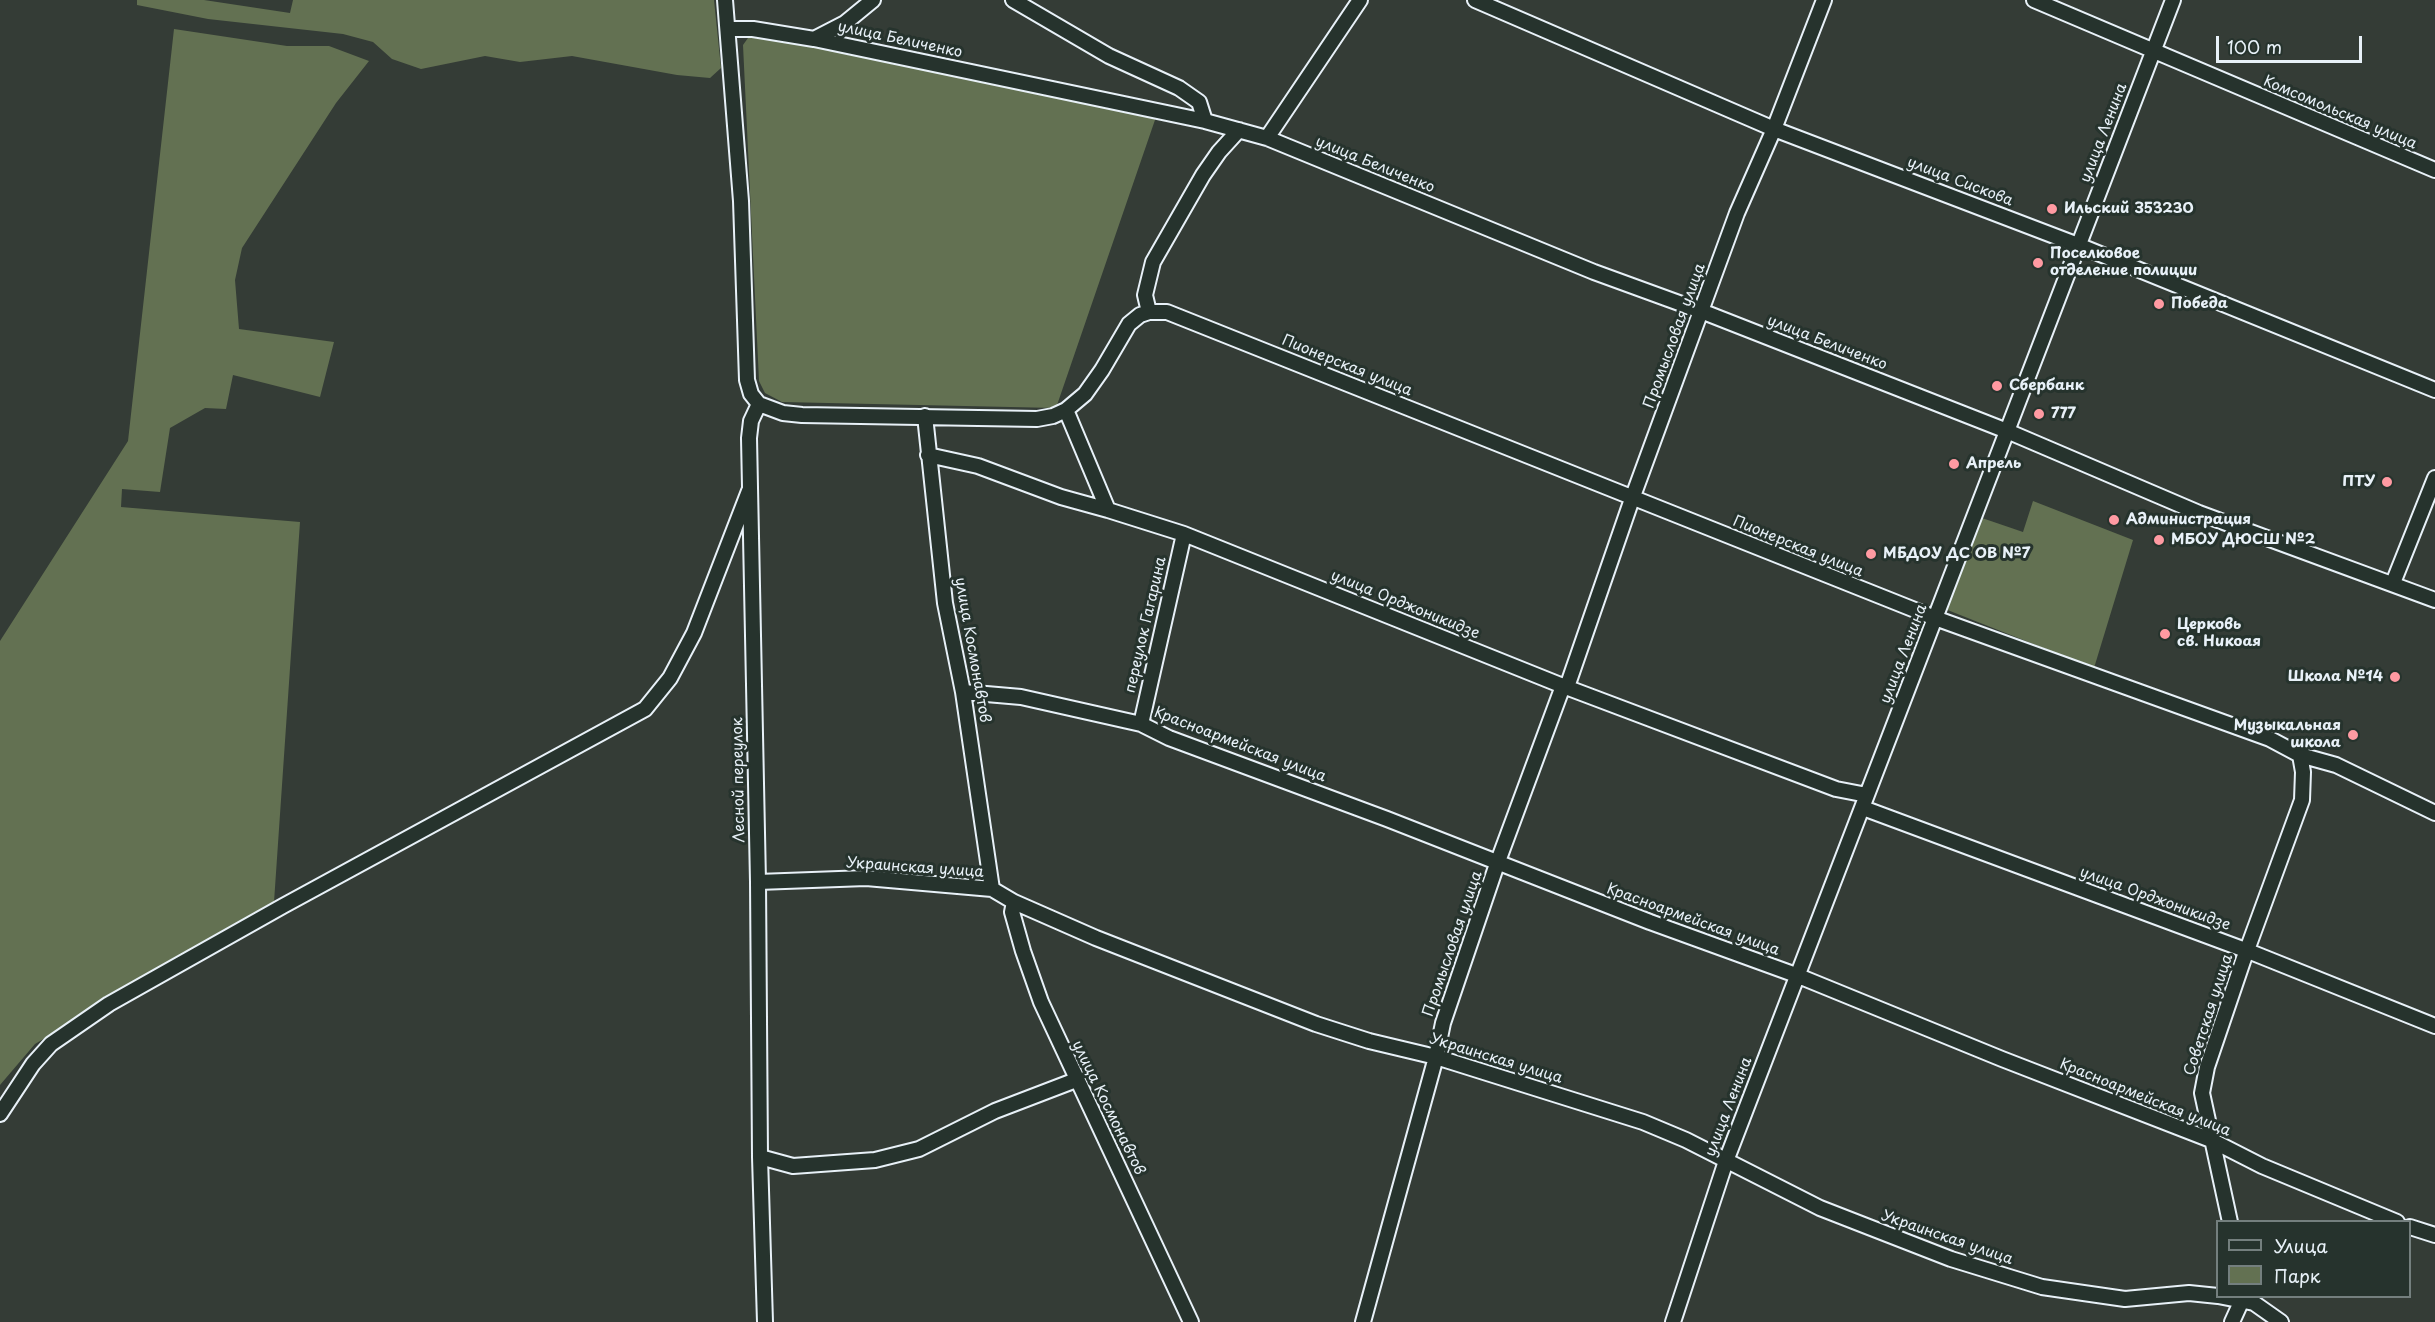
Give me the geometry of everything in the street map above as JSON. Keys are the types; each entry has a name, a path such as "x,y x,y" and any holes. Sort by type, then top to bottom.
{"street":[{"path":"725,0 741,201 747,380 751,394 759,404 783,413 1037,418 1053,416 1066,410 1085,394 1129,324 1140,315 1149,312 1146,289 1153,262 1203,175 1219,152 1239,130"},
{"path":"814,39 845,23 873,0"},
{"path":"1013,0 1109,56 1179,88 1198,102 1205,121"},
{"path":"1267,138 1360,0"},
{"name":"улица Сискова","path":"1475,0 1774,129 2078,245 2435,390"},
{"name":"Промысловая улица","path":"1363,1322 1436,1057 1443,1023 1497,864 1565,686 1737,213 1774,129 1824,0"},
{"name":"Комсомольская улица","path":"2034,0 2435,170"},
{"name":"улица Ленина","path":"1673,1322 1726,1161 2173,0"},
{"name":"улица Беличенко","path":"728,28 776,32 814,39 1205,121 1267,138 1594,272 1701,311 2007,431 2199,513 2435,600"},
{"name":"Пионерская улица","path":"1149,312 1167,312 1935,618 2270,739 2300,754 2336,765 2435,813"},
{"name":"Лесной переулок","path":"759,404 751,421 749,491 758,882 760,1156 765,1322"},
{"path":"1066,410 1108,510"},
{"name":"улица Космонавтов","path":"925,416 945,603 963,692 992,889"},
{"name":"улица Орджоникидзе","path":"928,455 978,466 1061,497 1184,534 1565,686 1836,789 2435,1026"},
{"path":"2393,583 2435,478"},
{"path":"0,1114 33,1064 51,1044 109,1004 283,906 645,709 670,678 694,633 749,491"},
{"name":"переулок Гагарина","path":"1141,724 1184,534"},
{"name":"Красноармейская улица","path":"963,692 1021,697 1141,724 1169,738 1388,819 1497,864 1797,975 2002,1059 2211,1140 2262,1166 2395,1220"},
{"name":"Советская улица","path":"2230,1220 2202,1093 2208,1068 2302,800 2303,772 2300,754"},
{"name":"Украинская улица","path":"758,882 866,878 992,889 1014,902 1096,938 1316,1023 1369,1041 1436,1057 1643,1122 1686,1140 1820,1208 1951,1259 2042,1287 2125,1299 2189,1293 2216,1296"},
{"name":"улица Космонавтов","path":"1014,902 1012,912 1041,1002 1134,1200 1186,1319"},
{"path":"760,1156 793,1166 875,1160 919,1149 995,1111 1076,1080"},
{"path":"2411,1228 2435,1235"},
{"name":"Украинская улица","path":"2234,1298 2249,1300 2281,1322"},
{"path":"2232,1322 2249,1300"}],"green space":[{"path":"137,0 204,0 290,13 293,0 714,0 721,68 710,78 677,75 572,56 520,62 485,56 421,69 392,59 373,42 343,34 208,19 137,5"},
{"path":"174,29 287,46 329,46 369,61 336,103 242,248 235,280 239,329 334,342 320,397 233,375 226,409 205,408 170,428 160,492 122,489 121,507 300,522 274,902 35,1044 0,1085 0,641 128,441"},
{"path":"757,36 800,41 1156,117 1056,408 782,402 765,393 759,381 743,45 748,38"},
{"path":"2033,501 2133,540 2094,668 1945,609 1982,518 2023,532"}],"place":[{"name":"Ильский 353230","path":"2052,209"},
{"name":"Поселковое отделение полиции","path":"2038,263"},
{"name":"Победа","path":"2159,304"},
{"name":"Сбербанк","path":"1997,386"},
{"name":"777","path":"2039,414"},
{"name":"Апрель","path":"1954,464"},
{"name":"ПТУ","path":"2387,482"},
{"name":"Администрация","path":"2114,520"},
{"name":"МБОУ ДЮСШ №2","path":"2159,540"},
{"name":"МБДОУ ДС ОВ №7","path":"1871,554"},
{"name":"Церковь св. Никоая","path":"2165,634"},
{"name":"Школа №14","path":"2395,677"},
{"name":"Музыкальная школа","path":"2353,735"}]}
